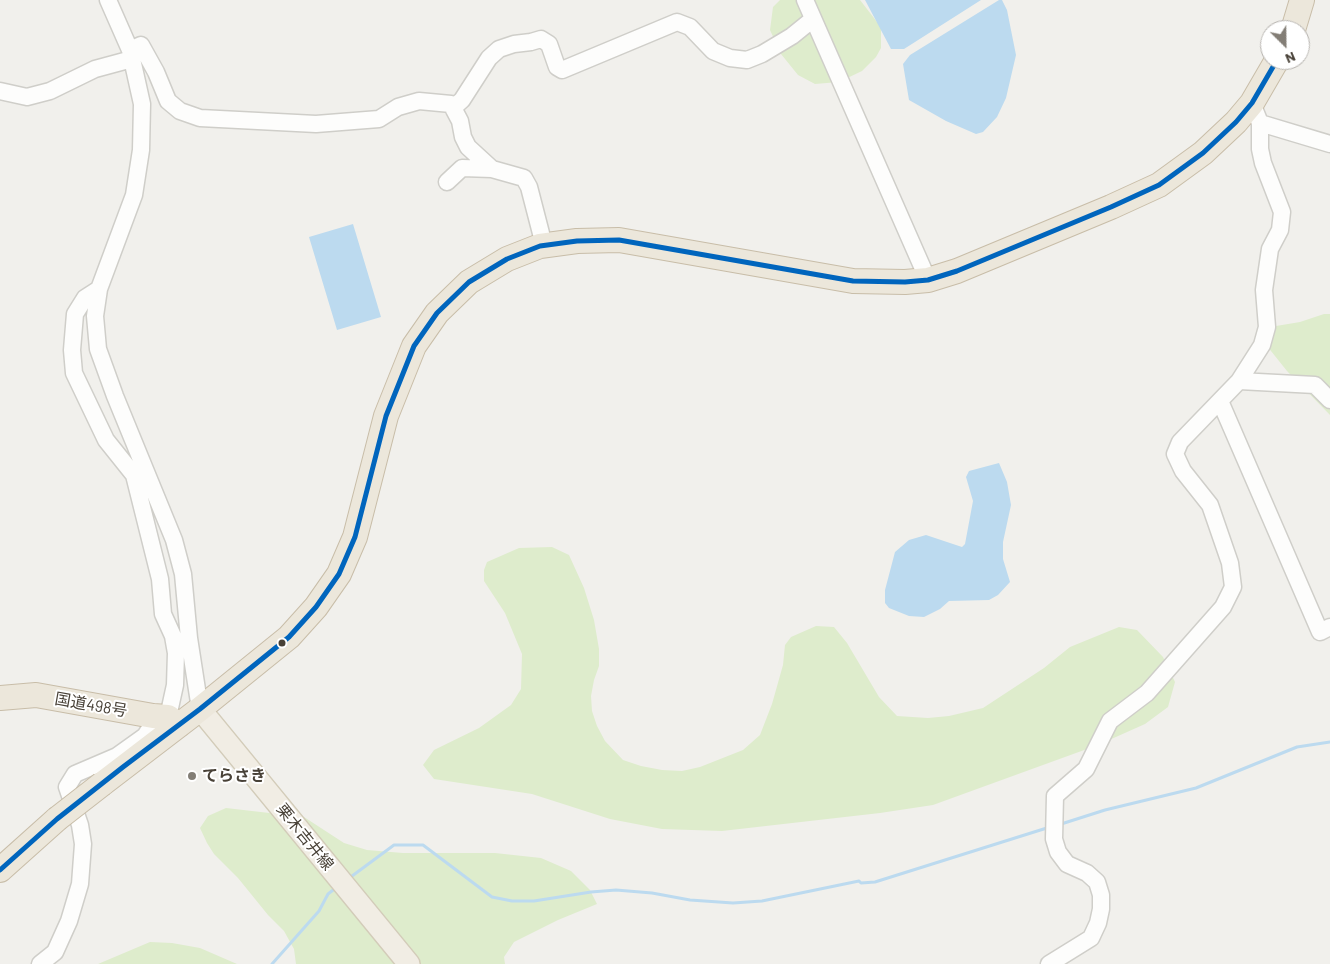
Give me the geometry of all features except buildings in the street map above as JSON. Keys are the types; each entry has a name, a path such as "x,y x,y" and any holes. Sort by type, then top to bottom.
{"highway":[{"path":"1296,20 1302,0"},
{"path":"0,870 57,819 102,784 167,719 200,709 289,637 316,607 339,574 355,537 386,416 414,346 437,313 469,282 507,259 544,245 577,241 619,240 853,281 905,282 928,280 957,271 1111,208 1160,185 1203,153 1236,122 1256,113 1273,70"},
{"name":"国道498号","path":"0,698 36,695 167,719"}],"main road":[{"name":"栗木吉井線","path":"200,709 409,964"}],"street":[{"path":"40,964 55,952 69,920 80,884 83,844 80,825 67,787 75,774 117,756 145,736 152,724 167,719 175,686 176,653 173,636 163,614 160,579 139,471 98,349 95,316 99,289 134,195 141,150 142,104 131,54 108,0"},
{"path":"805,0 928,280"},
{"path":"453,108 462,100 489,58 499,49 514,44 541,39 549,44 557,67 562,70 677,22 690,27 713,51 730,58 746,60 762,54 792,36 813,19"},
{"path":"0,91 27,97 50,91 131,54 141,45 156,72 168,101 180,111 200,118 316,124 379,119 398,107 419,101 451,104 460,121 463,137 468,147 492,169"},
{"path":"1049,964 1092,938 1098,924 1101,909 1101,895 1097,882 1087,873 1067,864 1058,852 1054,840 1056,796 1086,769 1110,721 1147,693 1223,608 1233,587 1230,563 1210,505 1182,471 1176,454 1180,442 1239,382 1262,344 1266,326 1264,290 1270,249 1280,230 1282,212 1263,164 1256,113 1330,144"},
{"path":"447,182 462,168 492,169 524,178 544,245"},
{"path":"99,289 84,298 74,314 72,350 74,373 106,440 139,471 174,540 183,574 189,638 200,709"},
{"path":"1239,382 1315,385 1330,400"},
{"path":"1220,401 1320,632 1330,627"}],"green space":[{"path":"780,0 860,0 881,27 881,48 876,57 862,71 839,82 815,84 798,75 781,54 770,30 773,7"},
{"path":"1324,314 1330,314 1330,415 1287,371 1267,346 1270,327 1300,322"},
{"path":"552,547 569,555 584,588 594,620 599,649 599,666 591,696 592,711 597,726 605,741 623,760 641,766 682,771 700,767 743,750 760,735 772,704 783,665 785,645 791,637 816,626 834,627 847,643 879,697 897,716 928,718 949,716 983,708 1044,668 1070,647 1119,627 1137,630 1163,657 1175,682 1168,707 1145,724 1098,745 933,805 880,813 722,831 662,829 610,819 532,794 434,779 423,765 434,750 479,728 511,705 521,689 522,654 505,613 484,581 484,570 487,562 519,548"},
{"path":"226,808 304,817 344,843 367,850 403,853 495,853 541,858 571,871 590,890 597,904 558,920 514,942 504,957 505,964 296,964 294,949 284,931 268,915 238,878 214,854 200,828 208,816"},
{"path":"150,942 172,943 200,948 237,964 98,964"}],"water":[{"path":"865,0 981,0 904,49 891,49"},
{"path":"999,0 1002,0 1007,10 1016,55 1006,98 997,117 983,132 976,134 946,121 909,100 903,64 910,55"},
{"path":"353,224 381,317 337,330 309,237"},
{"path":"999,463 1007,482 1011,505 1003,542 1003,559 1010,582 998,595 989,600 949,601 940,609 924,617 909,616 889,608 885,603 885,590 895,552 909,540 926,535 962,547 965,544 973,501 966,477 969,471"}],"waterway":[{"path":"1058,825 1105,810 1196,788 1297,747 1330,742"},
{"path":"348,879 394,845 423,845 492,897 512,901 534,901 616,890 652,893 690,900 733,903 762,901 859,881 861,883 875,882 1050,827"},
{"path":"272,964 319,911 328,894 337,887"}],"transit line":[{"path":"0,870 57,819 200,709 289,637 316,607 339,574 355,537 386,416 414,346 437,313 469,282 507,259 540,246 577,241 619,240 853,281 905,282 928,280 957,271 1159,185 1203,153 1236,122 1252,103 1271,70"}],"place":[{"name":"てらさき","path":"192,776"}]}
